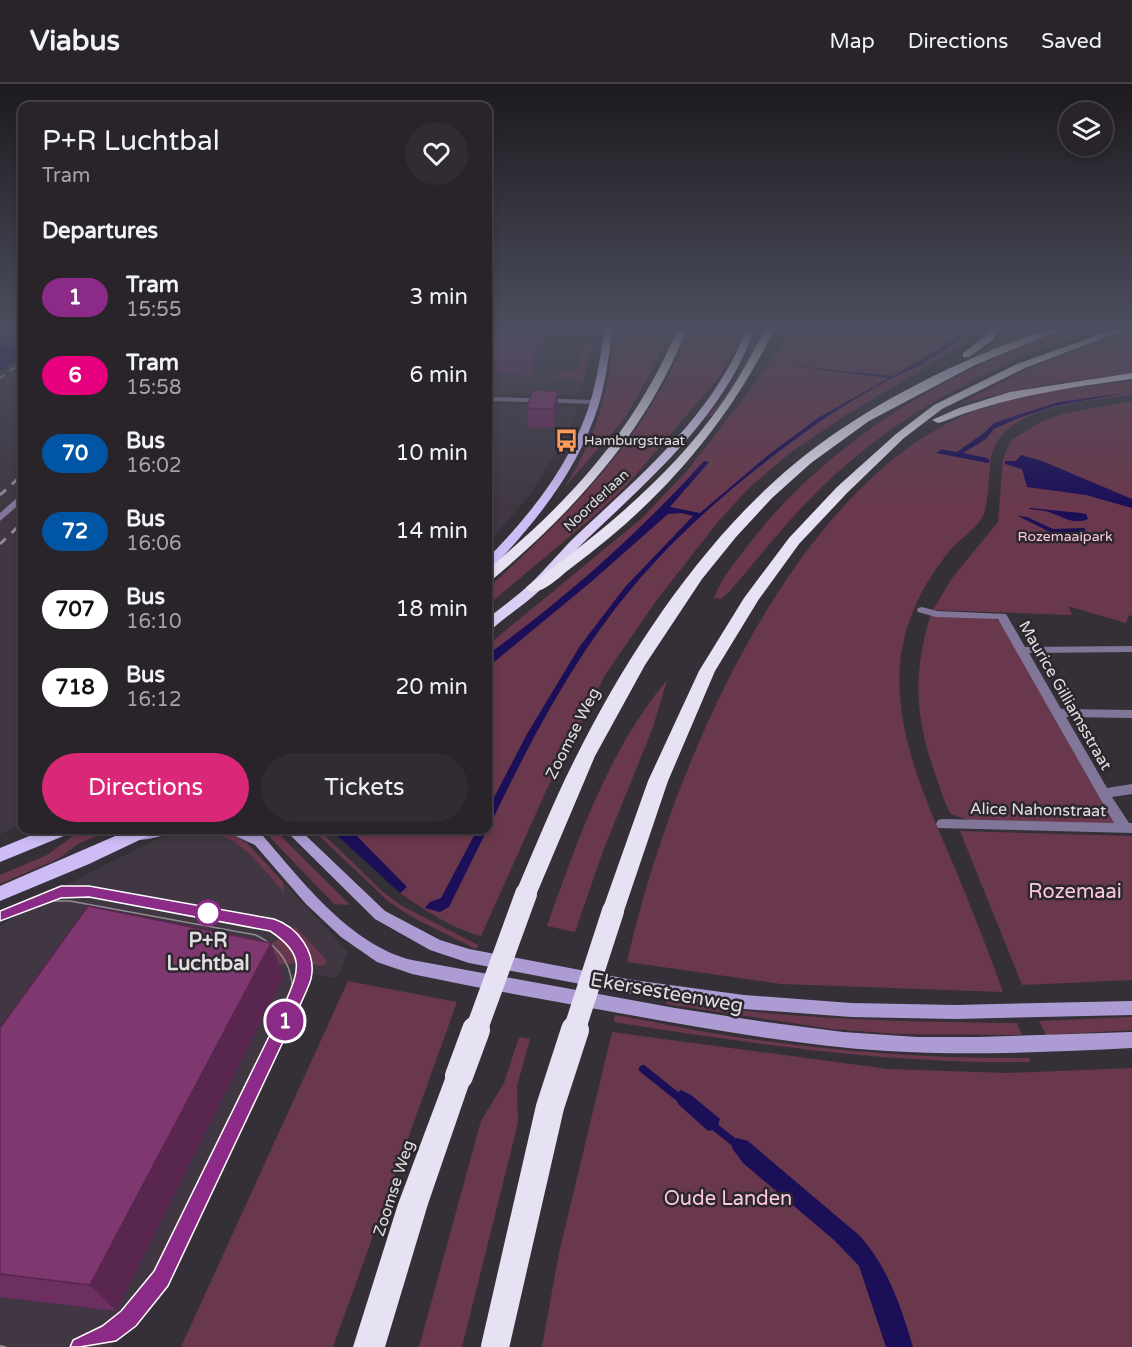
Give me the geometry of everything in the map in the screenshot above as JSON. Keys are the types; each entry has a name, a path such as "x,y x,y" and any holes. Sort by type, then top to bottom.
{"highway":[{"path":"492,572 581,488 620,441 653,387"},
{"name":"Noorderlaan","path":"492,622 534,588 578,540 660,464 722,387"},
{"path":"534,588 604,536 677,467 738,387"},
{"path":"849,429 882,401 908,387"},
{"name":"Zoomse Weg","path":"369,1347 413,1204 526,894 586,757 628,679 708,563 772,492 849,429 926,387"},
{"path":"495,1347 550,1107 613,911 658,781 707,671 752,598 794,541 842,490 900,436 938,407 979,387"},
{"path":"900,436 954,412 1002,396 1044,387"}],"main road":[{"path":"492,561 519,532 566,470 595,402 598,387"},
{"path":"0,855 50,834"},
{"path":"0,894 136,834"},
{"path":"243,834 264,846"},
{"name":"Ekersesteenweg","path":"254,834 310,896 366,948 386,958 426,970 711,1022 887,1043 1034,1045 1132,1040"},
{"name":"Ekersesteenweg","path":"297,834 380,915 435,945 469,956 633,987 744,1002 851,1010 955,1012 1132,1008"}],"street":[{"path":"492,399 595,402"},
{"path":"0,518 18,502"},
{"name":"Maurice Gilliamsstraat","path":"922,610 936,614 1002,616 1103,792 1129,828"},
{"path":"1022,650 1132,649"},
{"path":"1058,713 1132,714"},
{"path":"1103,792 1132,789"},
{"name":"Alice Nahonstraat","path":"943,824 1129,828"}],"shaded area":[{"path":"0,387 18,387 18,826 0,834"},
{"path":"492,387 583,387 581,395 492,394"},
{"path":"876,387 825,418 773,456 699,518 653,564 610,615 552,704 492,821 492,801 527,734 580,646 625,587 693,516 681,513 668,514 591,582 492,664 492,651 601,563 704,461 709,462 670,507 700,513 767,456 818,418"},
{"path":"1132,392 1055,406 994,429 986,439 963,453 987,458 990,461 988,463 936,453 941,450 938,449 957,452 994,423 1059,402"},
{"path":"492,403 577,407 557,452 526,500 492,538"},
{"path":"1021,455 1042,461 1132,499 1132,508 1086,495 1027,487 1022,469 1005,464 1005,461 1016,461"},
{"path":"1030,508 1081,513 1086,514 1088,519 1073,521"},
{"path":"1018,516 1027,517 1053,529 1084,528 1088,535 1087,542 1068,541"},
{"path":"172,834 229,834 246,842 348,952 337,978 311,974 172,1274 139,1321 112,1343 111,1347 0,1347 0,926 81,877"},
{"path":"335,834 355,834 407,887 400,893"},
{"path":"475,834 485,834 449,907 440,912 425,908 430,902 441,898"},
{"path":"681,1090 691,1095 720,1119 717,1129 708,1131 678,1104 675,1095"},
{"path":"737,1138 748,1141 860,1236 886,1274 913,1347 886,1347 859,1266 834,1240 743,1163 732,1148 732,1141"}],"green space":[{"path":"606,387 643,387 624,419 564,488 586,449"},
{"path":"662,387 711,387 627,485 594,516 492,602 492,584 578,501 605,470"},
{"path":"730,387 733,387 712,416 708,416"},
{"path":"752,387 893,387 790,453 748,489 717,523 656,601 605,675 546,791 481,936 449,924 400,893 404,891 346,834 492,834 492,642 641,519 686,472"},
{"path":"937,387 960,387 910,416 842,468 790,520 730,591 721,599 714,598 721,583 749,544 816,472 894,412"},
{"path":"993,387 1033,387 961,403"},
{"path":"1132,387 1132,395 1072,404 1029,416 1012,426 998,440 991,457 984,513 975,527 952,548 929,579 912,614 902,648 899,682 902,715 909,749 932,815 971,906 1003,992 781,984 627,962 645,891 670,814 702,735 740,657 784,583 834,517 890,462 952,421 995,404 1063,389"},
{"name":"Rozemaaipark","path":"1132,401 1132,616 1129,615 1126,623 1068,606 1072,615 933,610 952,578 998,522 1003,458 1011,440 1041,422 1061,414"},
{"path":"931,614 991,617 1001,622 1115,825 970,821 951,814 930,757 920,717 921,657"},
{"path":"667,680 652,730 603,851 575,932 547,926 583,829 611,766 646,707"},
{"name":"Rozemaai","path":"960,831 1132,836 1132,980 1022,985"},
{"path":"101,834 78,844 58,859 0,884 0,875 47,855 73,836"},
{"path":"213,834 230,834 246,842 283,882 284,892 261,865 234,842"},
{"path":"267,834 279,834 350,905 334,904"},
{"path":"317,834 323,834 383,892 402,906 478,945 476,949 414,918 389,902"},
{"path":"296,927 327,961 324,966 298,963 254,967 269,945"},
{"path":"348,981 457,1002 333,1347 181,1347"},
{"path":"666,1001 798,1016 929,1022 1017,1023 1022,1035 896,1034 832,1029 666,1004"},
{"path":"615,1015 773,1042 883,1053 1029,1058 1030,1062 925,1060 821,1051 614,1022"},
{"path":"1132,1017 1132,1030 1046,1035 1039,1021"},
{"name":"Oude Landen","path":"612,1032 888,1069 1007,1073 1132,1068 1132,1347 542,1347 559,1253"},
{"path":"519,1037 530,1039 517,1086 518,1123 462,1347 419,1347 481,1121 504,1083"}],"building":[{"path":"533,390 558,391 553,409 527,408"},
{"name":"P+R Luchtbal","path":"88,906 271,943 90,1285 0,1274 0,1028"}],"waterway":[{"path":"643,1069 678,1097"},
{"path":"715,1127 736,1144"}],"tram line":[{"path":"0,915 61,892 89,892 274,925 289,936 299,948 303,960 300,987 280,1031"},
{"name":"1","path":"0,915 48,895 61,892 89,892 274,925 290,934 303,954 304,968 300,989 161,1278 129,1318 109,1333 80,1347"},
{"path":"49,901 70,901 256,935 273,946 284,960 291,976 293,996"},
{"path":"81,1347 109,1333 129,1319 161,1279 281,1030"},
{"path":"0,1346 5,1347"}],"railway":[{"path":"0,495 18,479"},
{"path":"0,544 18,527"}],"place":[{"name":"Hamburgstraat","path":"566,440"},
{"name":"P+R Luchtbal","path":"208,913"}]}
